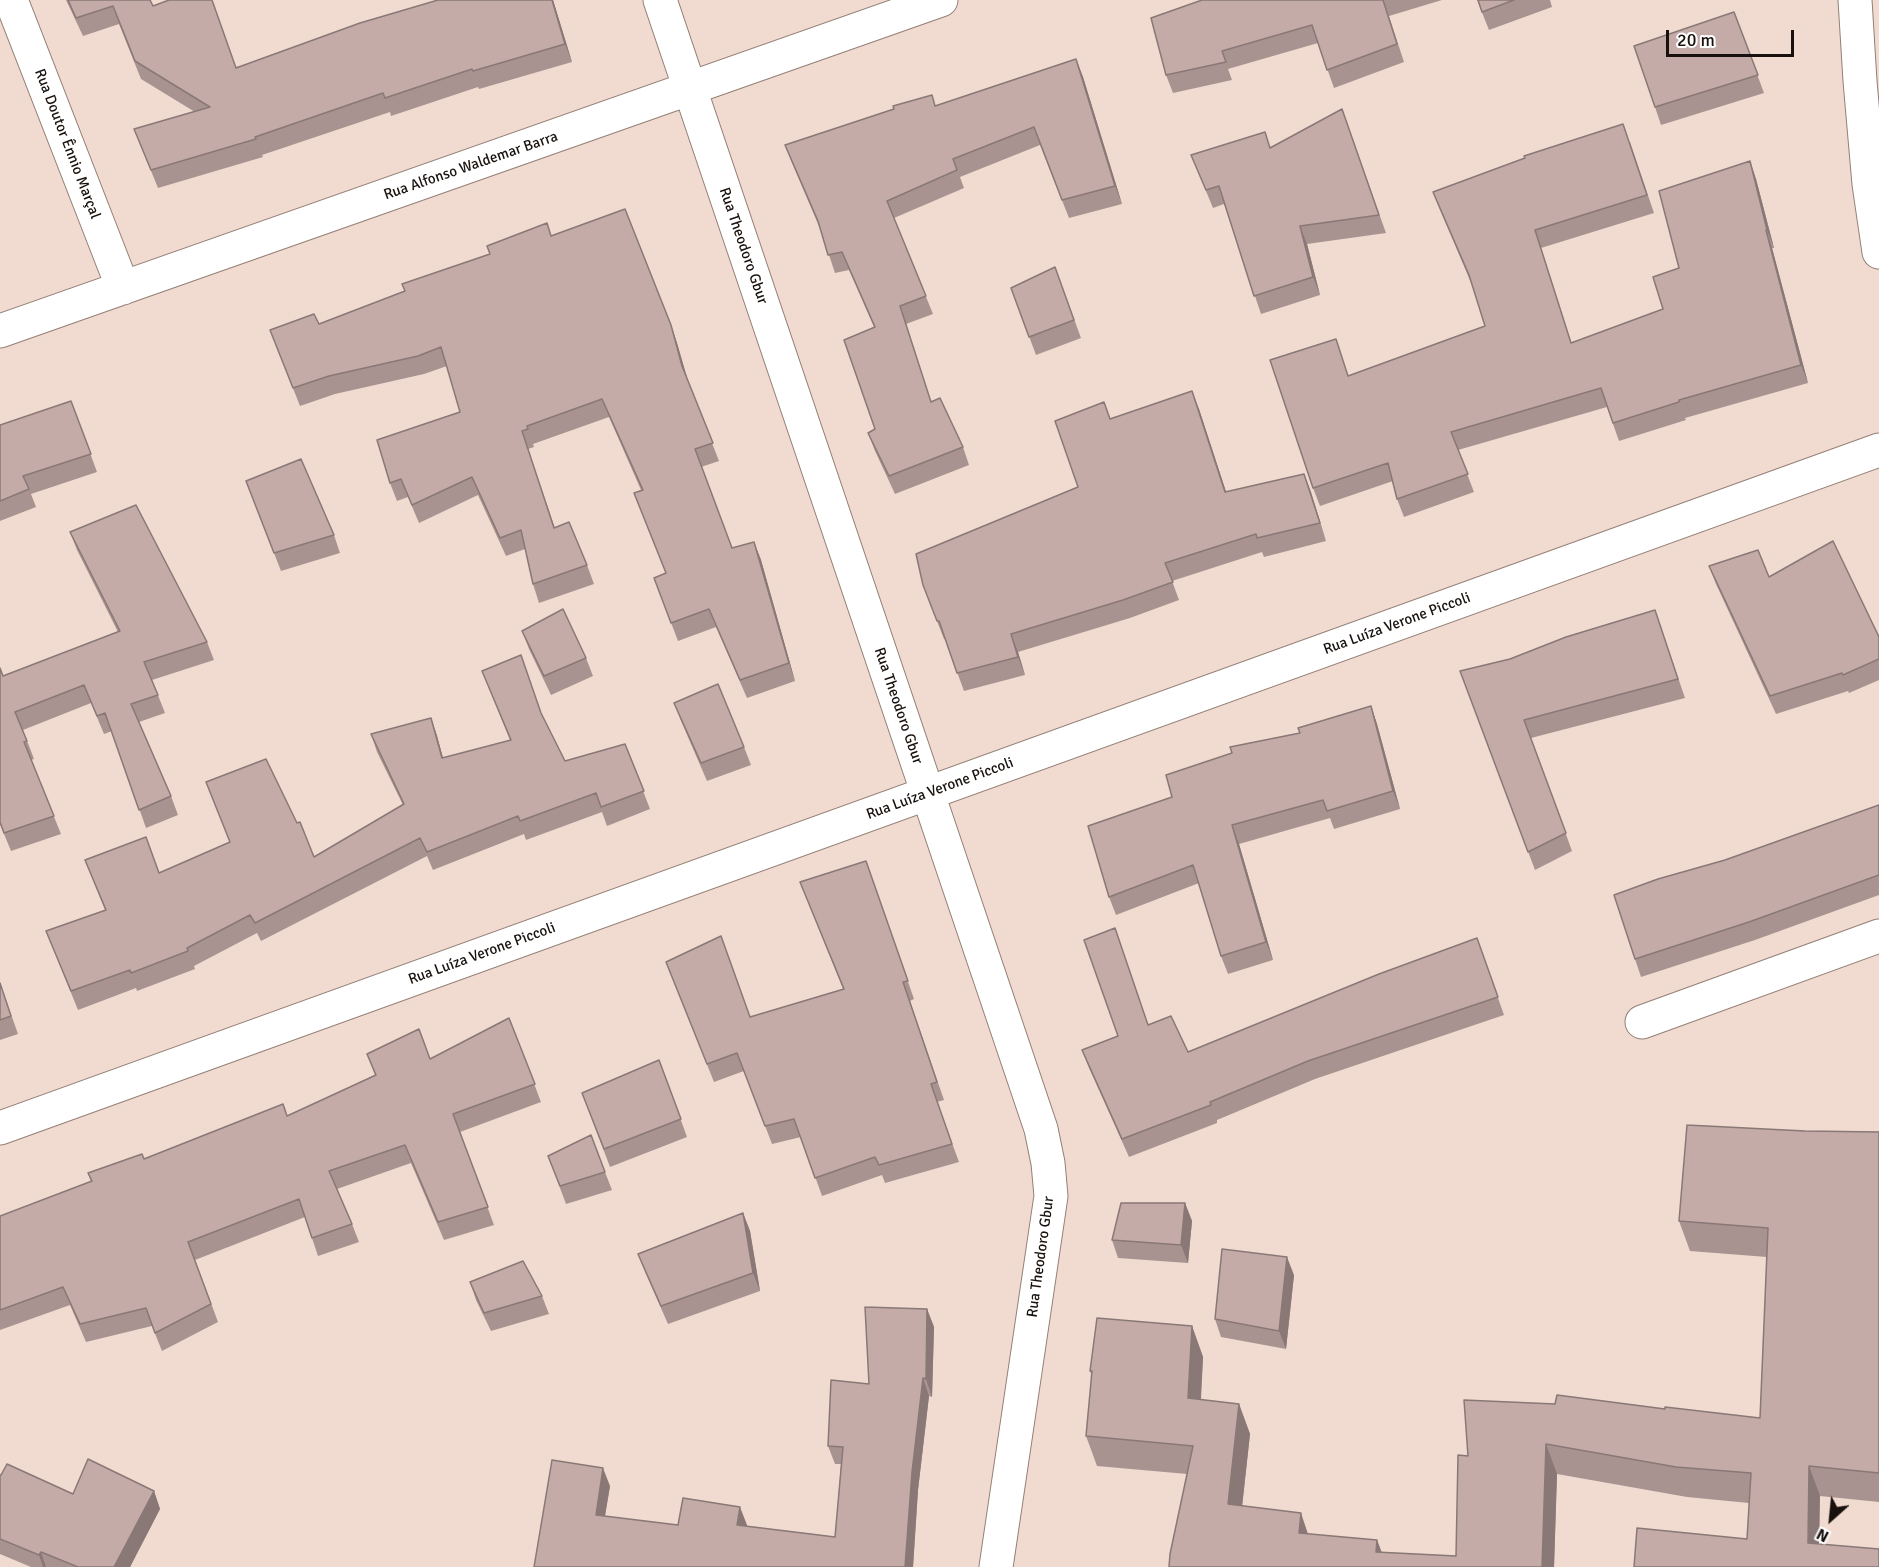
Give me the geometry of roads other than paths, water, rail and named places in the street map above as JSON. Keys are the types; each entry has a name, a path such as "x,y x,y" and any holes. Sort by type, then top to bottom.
{"street":[{"name":"Rua Doutor Ênnio Marçal","path":"12,0 123,288"},
{"name":"Rua Theodoro Gbur","path":"660,0 1041,1129 1048,1163 1051,1196 996,1567"},
{"name":"Rua Alfonso Waldemar Barra","path":"0,331 941,0"},
{"path":"1855,0 1869,184 1879,252"},
{"name":"Rua Luíza Verone Piccoli","path":"0,1128 1879,450"},
{"path":"1642,1022 1879,936"}]}
